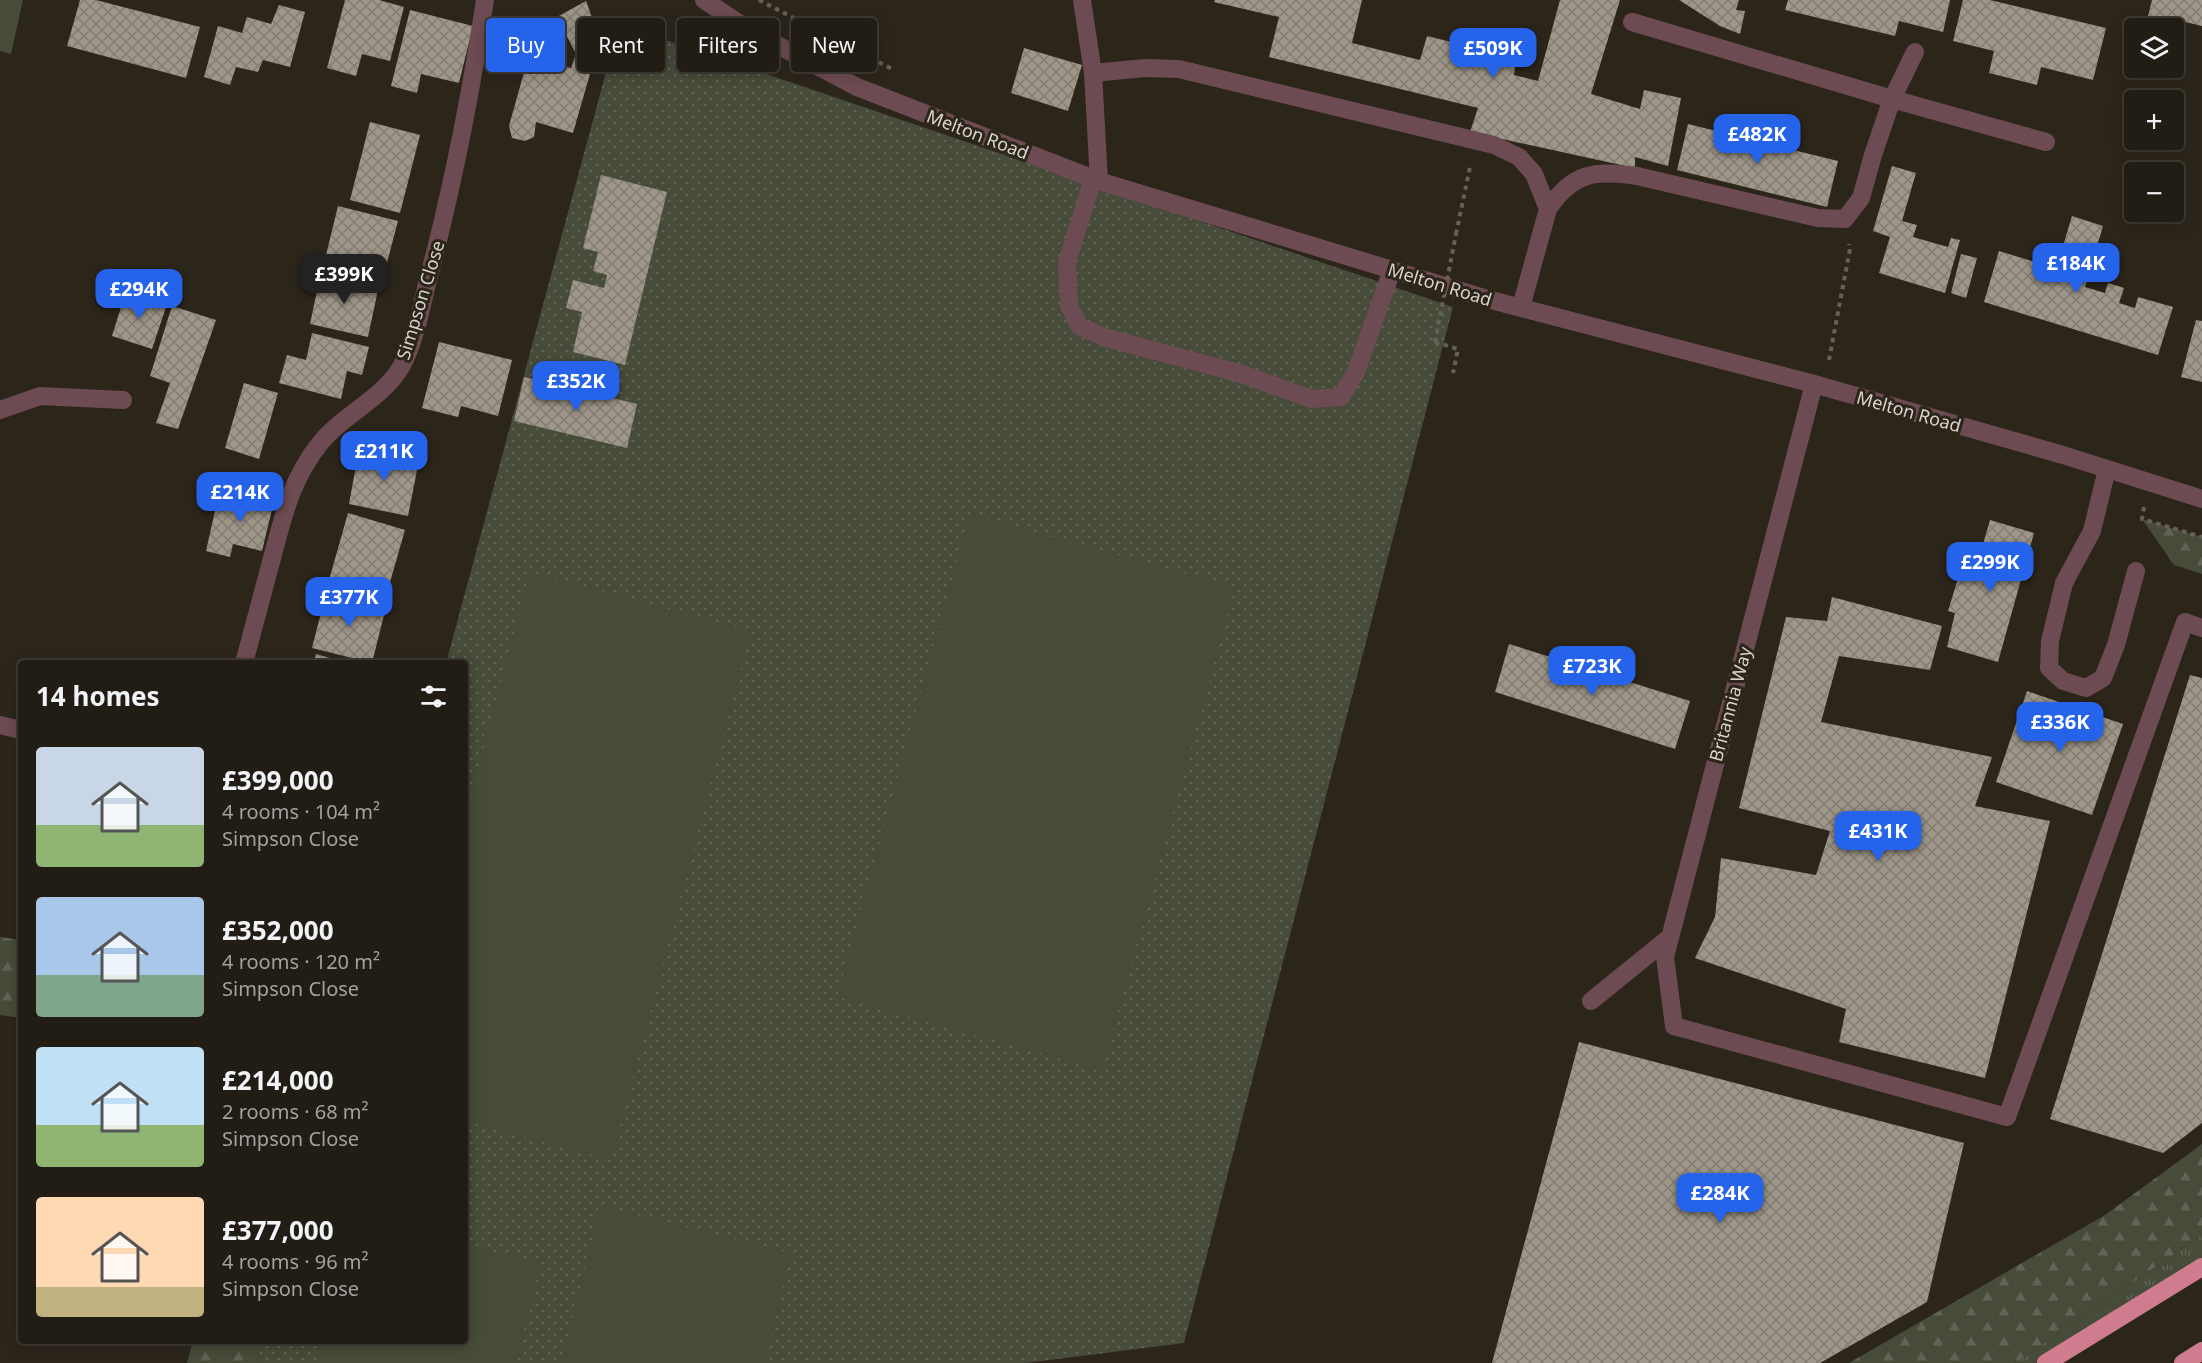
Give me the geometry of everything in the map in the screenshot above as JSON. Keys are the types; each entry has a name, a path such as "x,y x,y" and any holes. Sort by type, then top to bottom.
{"highway":[{"path":"2046,1363 2202,1267"},
{"path":"2183,1363 2202,1351"}],"street":[{"name":"Simpson Close","path":"245,660 288,498 302,468 323,440 386,386 400,368 411,344 441,230 475,69 485,0"},
{"name":"Melton Road","path":"704,0 749,30 857,87 1096,180 1392,270 1521,307 1814,384 2107,469 2202,500"},
{"path":"1082,0 1093,73 1096,180 1067,262 1069,306 1080,327 1107,338 1242,374 1311,399 1341,398 1356,372 1392,270"},
{"path":"1632,22 2046,142"},
{"path":"1521,307 1548,209 1560,191 1592,173 1609,172 1637,176 1818,218 1845,219 1861,198 1872,155 1892,99 1915,52"},
{"path":"1093,73 1145,68 1179,69 1494,145 1519,158 1534,174 1548,209"},
{"name":"Britannia Way","path":"1814,384 1665,957 1674,1026 2007,1117 2185,622 2202,628"},
{"path":"0,410 40,396 123,400"},
{"path":"2107,469 2092,531 2064,583 2049,641 2049,668 2063,681 2086,688 2103,678 2116,645 2136,571"},
{"path":"0,725 18,729"},
{"path":"1591,1001 1670,937"}],"path":[{"path":"759,0 898,72"},
{"path":"1453,373 1458,349 1435,342 1462,198"},
{"path":"1814,384 1829,363 1850,249 1845,219"},
{"path":"1442,266 1452,269"}],"green space":[{"path":"0,0 23,0 11,54 0,51"},
{"path":"665,40 677,44 677,72 760,72 1453,307 1184,1343 1026,1363 257,1363 262,1344 468,1344 468,660 447,660 606,72 665,72"},
{"path":"970,514 1235,587 1102,1070 837,997"},
{"path":"2142,519 2202,537 2202,574 2174,565"},
{"path":"530,572 751,631 611,1160 468,1122 468,807"},
{"path":"0,937 18,940 18,1018 0,1015"},
{"path":"2202,1144 2202,1235 2015,1363 1849,1363 2105,1215"},
{"path":"600,1206 791,1253 765,1363 562,1363"},
{"path":"2202,1235 2202,1267 2046,1363 2015,1363"},
{"path":"468,1246 541,1263 516,1363 317,1363 322,1344 468,1344"},
{"path":"192,1344 262,1344 257,1363 187,1363"}],"building":[{"path":"80,0 96,0 200,27 186,78 67,46"},
{"path":"345,0 379,0 404,7 390,61 362,54 356,76 327,68"},
{"path":"1215,0 1362,0 1352,43 1420,60 1427,36 1516,58 1514,75 1538,81 1560,0 1620,0 1591,94 1640,109 1644,90 1681,98 1668,166 1635,157 1635,168 1470,132 1478,108 1269,57 1279,17 1214,2"},
{"path":"1679,0 1739,0 1736,10 1745,11 1740,34 1720,26"},
{"path":"1788,0 1950,0 1943,32 1899,21 1895,36 1785,10"},
{"path":"1963,0 1990,0 2106,28 2093,80 2041,67 2037,85 1989,73 1994,51 1953,41"},
{"path":"2152,0 2202,0 2202,26 2184,22 2184,18 2148,18"},
{"path":"586,1 592,18 577,18 577,72 591,72 573,133 536,122 534,137 525,141 512,138 509,126 524,72 565,72 565,67 571,68 576,54 565,33 565,18 557,17"},
{"path":"279,5 305,12 290,67 263,60 258,72 236,67 230,85 204,77 218,26 242,33 247,17 271,24"},
{"path":"410,10 473,26 459,83 421,74 417,93 391,86"},
{"path":"1024,48 1082,65 1068,111 1011,93"},
{"path":"370,122 420,135 400,213 350,200"},
{"path":"1688,124 1838,161 1827,207 1677,170"},
{"path":"1892,166 1916,173 1902,221 1917,225 1913,237 1948,247 1951,238 1960,240 1945,293 1879,273 1890,237 1873,231"},
{"path":"601,175 667,192 625,365 573,352 582,312 566,308 573,280 604,288 607,275 593,271 598,252 583,248"},
{"path":"338,206 398,221 384,274 325,259"},
{"path":"2072,216 2103,226 2085,287 2105,293 2108,283 2124,288 2119,303 2135,308 2138,297 2173,307 2158,355 1984,302 1999,251 2035,262 2037,257 2058,263"},
{"path":"1961,254 1977,258 1966,298 1951,293"},
{"path":"321,272 379,285 368,337 310,324"},
{"path":"126,291 167,304 152,349 112,336"},
{"path":"172,306 216,320 178,429 156,423 170,383 150,376"},
{"path":"2196,320 2202,321 2202,382 2181,377"},
{"path":"312,333 369,347 362,375 347,371 341,399 279,383 287,355 306,360"},
{"path":"439,342 512,360 498,416 461,406 458,417 422,408"},
{"path":"524,377 637,404 627,448 514,421"},
{"path":"244,383 278,393 259,459 225,448"},
{"path":"359,449 419,460 408,516 349,504"},
{"path":"249,491 275,497 262,551 233,544 230,557 206,551 219,493 247,500"},
{"path":"348,513 405,530 386,596 329,580"},
{"path":"1990,520 2034,533 1998,662 1947,647 1955,613 1948,611 1959,575 1973,579"},
{"path":"326,593 386,607 373,660 360,660 312,648"},
{"path":"1832,597 1942,626 1930,670 1839,656 1821,722 1992,757 1975,806 2050,821 1985,1078 1839,1042 1846,1009 1695,958 1715,917 1721,858 1816,875 1830,831 1739,808 1786,617 1827,621"},
{"path":"1509,644 1690,701 1675,749 1495,692"},
{"path":"316,654 337,660 314,660"},
{"path":"2190,675 2202,678 2202,1123 2163,1153 2050,1119"},
{"path":"2027,691 2123,724 2092,815 1996,782"},
{"path":"1579,1042 1964,1143 1927,1302 1820,1363 1492,1363"}]}
